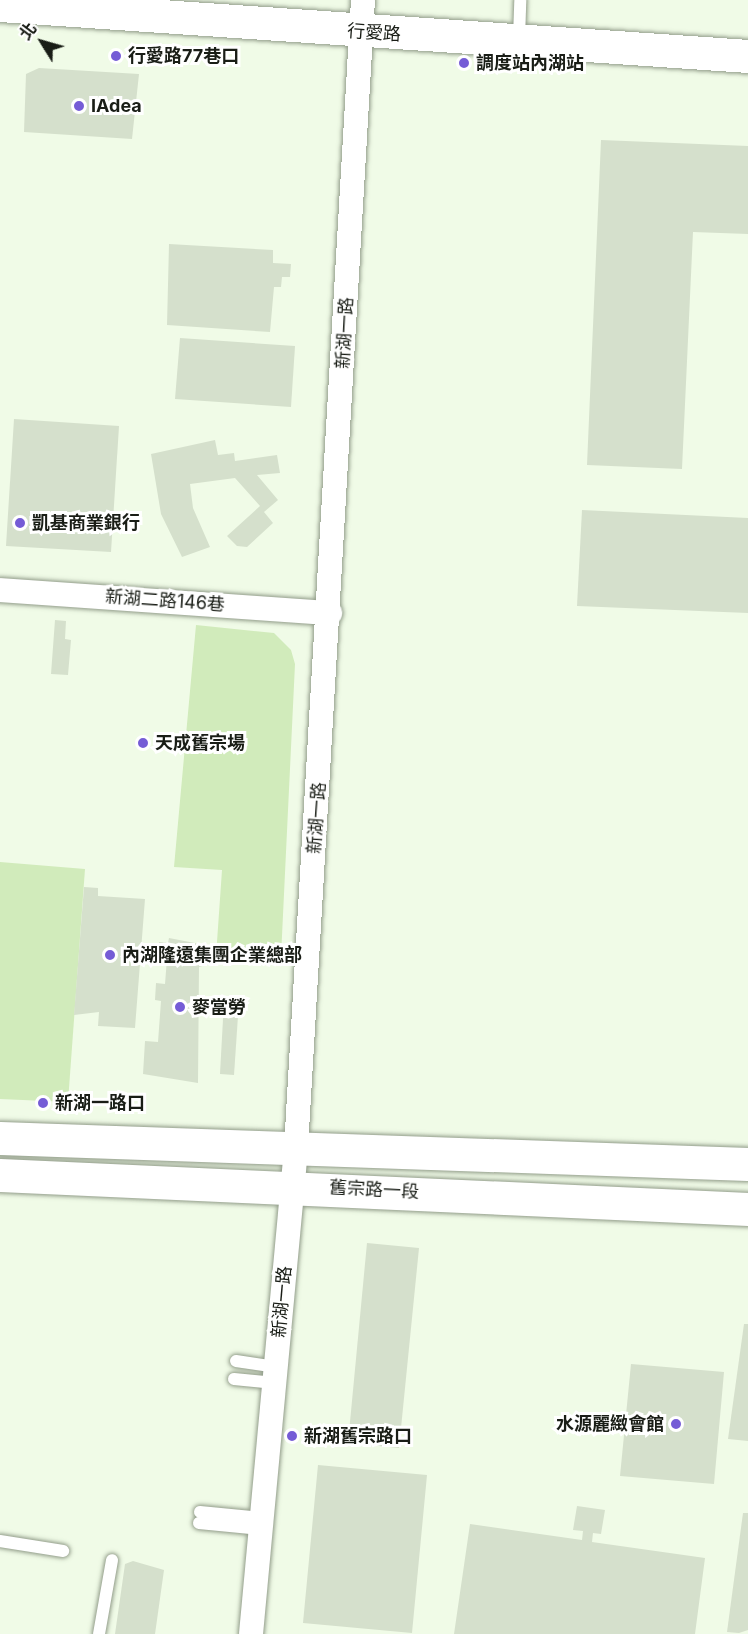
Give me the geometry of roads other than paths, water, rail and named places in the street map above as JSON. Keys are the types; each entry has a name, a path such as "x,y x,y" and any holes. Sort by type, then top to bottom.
{"main road":[{"name":"行愛路","path":"0,5 362,16 519,42 748,56"},
{"path":"0,1138 748,1164"},
{"name":"舊宗路一段","path":"0,1175 293,1185 748,1209"}],"street":[{"name":"新湖一路","path":"251,1634 296,1148 330,613 362,16"},
{"name":"新湖二路146巷","path":"0,590 330,613"}],"lane":[{"path":"519,42 520,0"},
{"path":"236,1361 275,1375"},
{"path":"234,1379 275,1375"},
{"path":"200,1517 261,1523"},
{"path":"0,1541 63,1551"},
{"path":"99,1634 112,1560"}],"place":[{"name":"行愛路77巷口","path":"116,56"},
{"name":"調度站內湖站","path":"464,63"},
{"name":"IAdea","path":"79,106"},
{"name":"凱基商業銀行","path":"20,523"},
{"name":"天成舊宗場","path":"143,743"},
{"name":"內湖隆遠集團企業總部","path":"110,955"},
{"name":"麥當勞","path":"180,1007"},
{"name":"新湖一路口","path":"43,1103"},
{"name":"水源麗緻會館","path":"676,1424"},
{"name":"新湖舊宗路口","path":"292,1436"}]}
